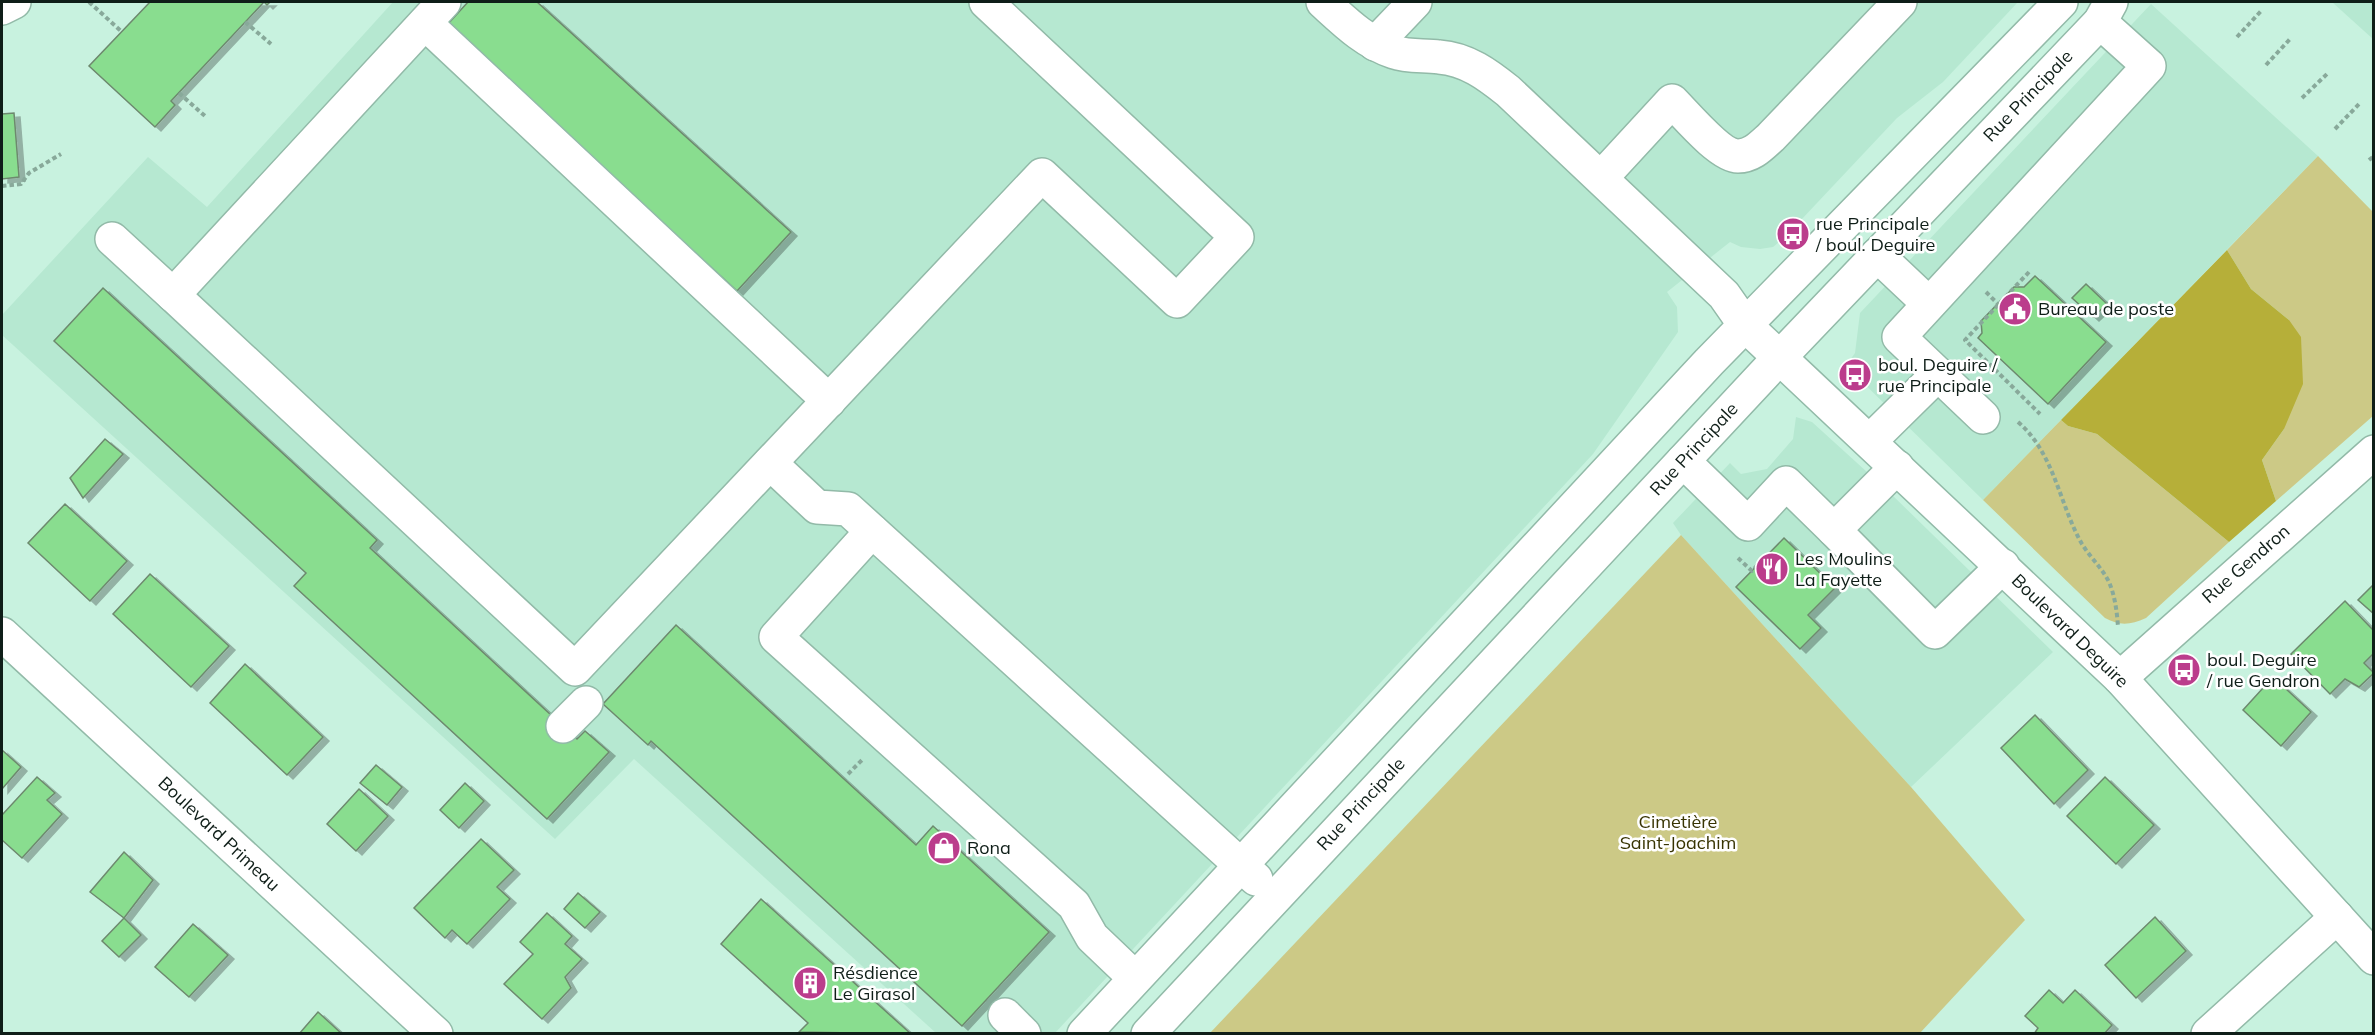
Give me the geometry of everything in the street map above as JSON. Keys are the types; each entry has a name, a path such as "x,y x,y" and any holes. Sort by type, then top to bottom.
{"street":[{"path":"2,8 14,2"},
{"path":"112,239 575,669 1042,175 1177,301 1237,237 986,2"},
{"name":"Boulevard Deguire","path":"1323,2 1356,32 1375,44 1396,52 1442,57 1483,71 1601,178 1724,295 1745,325 2120,678 2373,958"},
{"path":"1375,44 1415,2"},
{"path":"1601,178 1672,101 1724,151 1737,156 1750,154 1771,137 1900,2"},
{"path":"1084,1034 1745,325 2061,2"},
{"path":"173,295 434,12 829,401"},
{"path":"1983,417 1899,337 2148,66 2105,12"},
{"name":"Rue Principale","path":"1148,1034 2105,12"},
{"path":"1877,255 1929,304"},
{"path":"1870,441 1938,374"},
{"name":"Rue Gendron","path":"2120,678 2373,452"},
{"path":"1683,461 1748,524 1786,483 1935,632 2003,566"},
{"path":"770,463 817,507 848,509 1275,896"},
{"path":"1834,530 1898,467"},
{"path":"872,531 776,637 1074,905 1092,937 1136,978"},
{"name":"Boulevard Primeau","path":"2,634 436,1034"},
{"path":"563,726 586,703"},
{"path":"2208,1034 2337,917"}],"path":[{"path":"89,2 122,31"},
{"path":"2237,37 2262,10"},
{"path":"246,22 271,44"},
{"path":"2266,65 2291,38"},
{"path":"2302,98 2328,73"},
{"path":"179,93 205,116"},
{"path":"2335,129 2360,103"},
{"path":"2,186 21,184 29,173 61,154"},
{"path":"2369,160 2373,156"},
{"path":"2029,272 1965,340 2040,414"},
{"path":"1983,417 2001,415 2016,421 2029,432 2055,476 2070,520 2082,545 2108,581 2113,596 2120,678"}],"shaded area":[{"path":"393,2 2018,2 1943,82 1897,118 1773,247 1760,249 1741,247 1730,242 1667,292 1677,307 1678,332 1593,454 1055,1033 936,1033 634,759 555,839 2,335 2,315 148,157 207,207"},
{"path":"2332,2 2373,2 2373,39"},
{"path":"2151,4 2318,156 1983,500 1846,366 1855,353 1860,313"},
{"path":"2227,250 2251,289 2289,320 2301,337 2303,384 2284,429 2262,460 2276,501 2229,542 2097,434 2068,426 2061,420"},
{"path":"1796,417 1812,422 1889,492 2053,652 1911,787 1681,535 1673,523 1730,463 1741,474 1767,469 1793,439"}],"green space":[{"path":"2318,156 2373,212 2373,416 2276,501 2262,460 2284,429 2289,320 2251,289 2227,250"},
{"path":"2061,420 2068,426 2097,434 2229,542 2146,618 2125,624 2105,618 1983,500"},
{"name":"Cimetière Saint-Joachim","path":"1681,535 1911,787 2025,920 1920,1033 1210,1033"}],"building":[{"path":"150,2 264,2 171,101 175,105 155,127 89,66"},
{"path":"468,2 537,2 791,232 737,291 446,26"},
{"path":"14,113 19,177 2,179 2,114"},
{"path":"2035,276 2106,342 2048,404 1978,338 1982,333 1981,321 2014,287 2024,287"},
{"path":"2086,284 2107,304 2093,317 2072,298"},
{"path":"103,288 377,540 370,548 577,739 585,731 609,752 547,819 294,586 306,573 54,341"},
{"path":"105,439 123,454 83,498 70,478"},
{"path":"65,504 127,561 90,601 28,543"},
{"path":"1784,538 1835,588 1808,615 1821,628 1800,649 1736,587"},
{"path":"150,574 229,646 191,687 113,614"},
{"path":"2374,584 2374,614 2358,600"},
{"path":"2345,601 2374,631 2374,653 2364,663 2374,673 2359,687 2345,679 2330,694 2291,654"},
{"path":"676,625 916,845 933,826 1049,932 962,1026 651,741 648,745 603,704"},
{"path":"245,664 323,737 287,775 210,703"},
{"path":"2273,677 2311,712 2281,746 2243,710"},
{"path":"2035,715 2088,770 2054,804 2001,748"},
{"path":"2,750 21,767 2,789"},
{"path":"376,765 402,787 387,805 360,783"},
{"path":"37,777 55,793 47,800 62,814 22,858 2,840 2,815"},
{"path":"2105,777 2154,825 2116,864 2067,816"},
{"path":"465,783 484,801 459,828 440,810"},
{"path":"359,789 388,816 356,851 327,824"},
{"path":"481,839 514,870 497,887 510,899 467,944 452,930 445,938 414,908"},
{"path":"124,852 153,880 124,918 90,892"},
{"path":"578,893 600,912 585,928 564,909"},
{"name":"Résdience Le Girasol","path":"761,899 911,1034 799,1032 808,1023 721,944"},
{"path":"547,913 572,936 565,944 582,959 565,977 571,988 542,1019 504,984 533,954 520,942"},
{"path":"2155,917 2186,951 2136,998 2105,965"},
{"path":"124,918 141,935 119,957 102,941"},
{"path":"193,924 228,955 189,997 155,967"},
{"path":"2049,990 2063,1003 2075,990 2112,1025 2104,1034 2034,1034 2038,1028 2025,1016"},
{"path":"318,1012 342,1034 299,1034"}],"place":[{"name":"rue Principale / boul. Deguire","path":"1793,234"},
{"name":"Bureau de poste","path":"2015,309"},
{"name":"boul. Deguire / rue Principale","path":"1855,375"},
{"name":"Les Moulins La Fayette","path":"1772,569"},
{"name":"boul. Deguire / rue Gendron","path":"2184,670"},
{"name":"Rona","path":"944,848"},
{"name":"Résdience Le Girasol","path":"810,983"}]}
